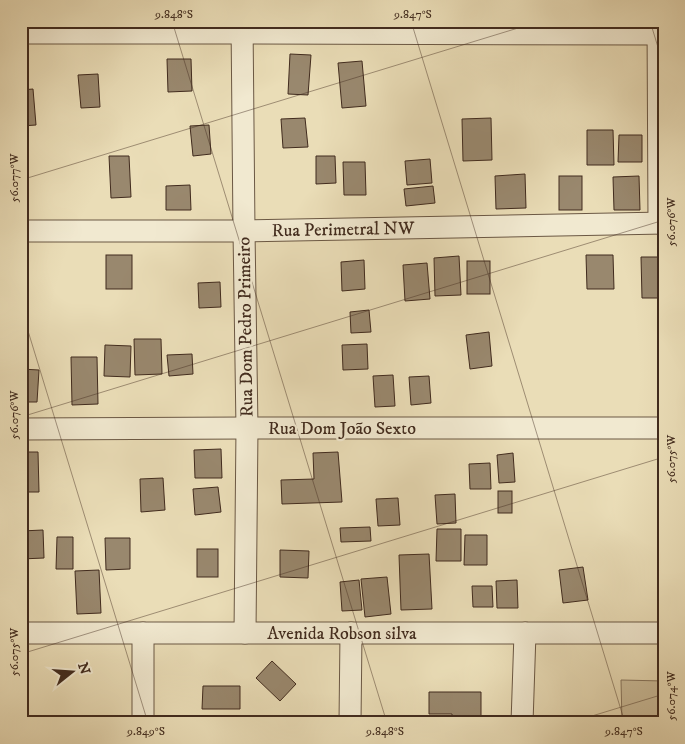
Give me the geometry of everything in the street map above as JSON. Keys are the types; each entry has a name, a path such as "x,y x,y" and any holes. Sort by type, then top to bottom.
{"street":[{"path":"21,33 242,27 658,28 662,223"},
{"name":"Rua Dom Pedro Primeiro","path":"242,27 247,428 245,633"},
{"name":"Rua Perimetral NW","path":"21,231 244,231 662,223"},
{"name":"Rua Dom João Sexto","path":"21,429 664,428"},
{"name":"Avenida Robson silva","path":"21,633 664,633"},
{"path":"143,633 144,723"},
{"path":"350,723 351,633"},
{"path":"522,723 525,633"}],"shaded area":[{"path":"621,680 664,681 664,723 622,723"}],"building":[{"path":"290,54 311,55 308,95 288,94"},
{"path":"167,59 191,59 192,91 168,92"},
{"path":"362,61 366,106 342,108 338,63"},
{"path":"98,74 100,107 81,108 78,75"},
{"path":"33,89 36,125 21,126 21,90"},
{"path":"305,118 308,147 283,148 281,119"},
{"path":"491,118 492,160 463,161 462,119"},
{"path":"209,125 211,154 193,156 190,126"},
{"path":"587,130 613,130 614,165 587,165"},
{"path":"619,135 642,135 642,162 618,162"},
{"path":"109,156 129,156 131,197 111,198"},
{"path":"316,156 335,156 336,183 316,184"},
{"path":"430,159 432,183 407,185 405,161"},
{"path":"343,162 365,162 366,195 344,195"},
{"path":"525,174 526,208 496,209 495,176"},
{"path":"559,176 582,176 582,210 559,210"},
{"path":"639,176 640,210 614,210 613,177"},
{"path":"190,185 191,210 166,210 166,186"},
{"path":"433,186 435,203 406,206 404,189"},
{"path":"106,255 132,255 132,289 106,289"},
{"path":"586,255 613,255 614,289 587,289"},
{"path":"459,256 461,295 435,296 434,258"},
{"path":"641,257 663,257 664,298 642,298"},
{"path":"364,260 365,289 342,291 341,262"},
{"path":"467,261 490,261 490,294 467,294"},
{"path":"427,263 430,299 405,301 403,265"},
{"path":"220,282 221,307 199,308 198,283"},
{"path":"369,310 371,332 351,333 350,312"},
{"path":"489,332 492,366 470,369 466,335"},
{"path":"134,339 161,339 162,374 135,375"},
{"path":"367,344 368,369 343,370 342,345"},
{"path":"105,345 131,346 130,377 104,376"},
{"path":"192,354 193,374 169,376 167,355"},
{"path":"71,357 97,357 98,404 72,405"},
{"path":"21,369 39,370 37,402 21,402"},
{"path":"393,375 395,406 375,407 373,376"},
{"path":"429,376 431,403 411,405 409,377"},
{"path":"221,449 222,478 195,478 194,450"},
{"path":"21,452 38,452 39,492 21,492"},
{"path":"338,452 342,502 282,504 281,480 314,479 313,453"},
{"path":"513,453 515,482 499,483 497,455"},
{"path":"490,463 491,489 470,489 469,464"},
{"path":"163,478 165,510 141,512 140,479"},
{"path":"218,487 221,512 195,515 193,489"},
{"path":"498,491 512,491 512,513 498,513"},
{"path":"455,494 456,523 437,524 435,495"},
{"path":"398,498 400,525 378,526 376,499"},
{"path":"370,527 371,541 341,542 340,528"},
{"path":"437,529 461,529 461,561 436,561"},
{"path":"43,530 44,558 21,559 21,531"},
{"path":"465,535 487,535 487,565 464,565"},
{"path":"57,537 73,537 73,569 56,569"},
{"path":"105,538 130,538 130,569 106,570"},
{"path":"197,549 218,549 218,577 197,577"},
{"path":"280,550 309,551 308,578 280,577"},
{"path":"429,554 432,609 401,610 399,555"},
{"path":"583,567 588,600 563,603 559,570"},
{"path":"99,570 101,613 77,614 75,571"},
{"path":"387,577 391,614 365,617 361,579"},
{"path":"359,580 362,610 342,611 340,582"},
{"path":"517,580 518,608 497,608 496,581"},
{"path":"472,586 492,586 493,607 473,607"},
{"path":"272,661 296,684 280,701 256,678"},
{"path":"203,686 240,686 240,709 202,709"},
{"path":"429,692 481,692 481,723 452,723 452,714 429,714"},
{"path":"233,719 233,723 184,723 184,720"}]}
